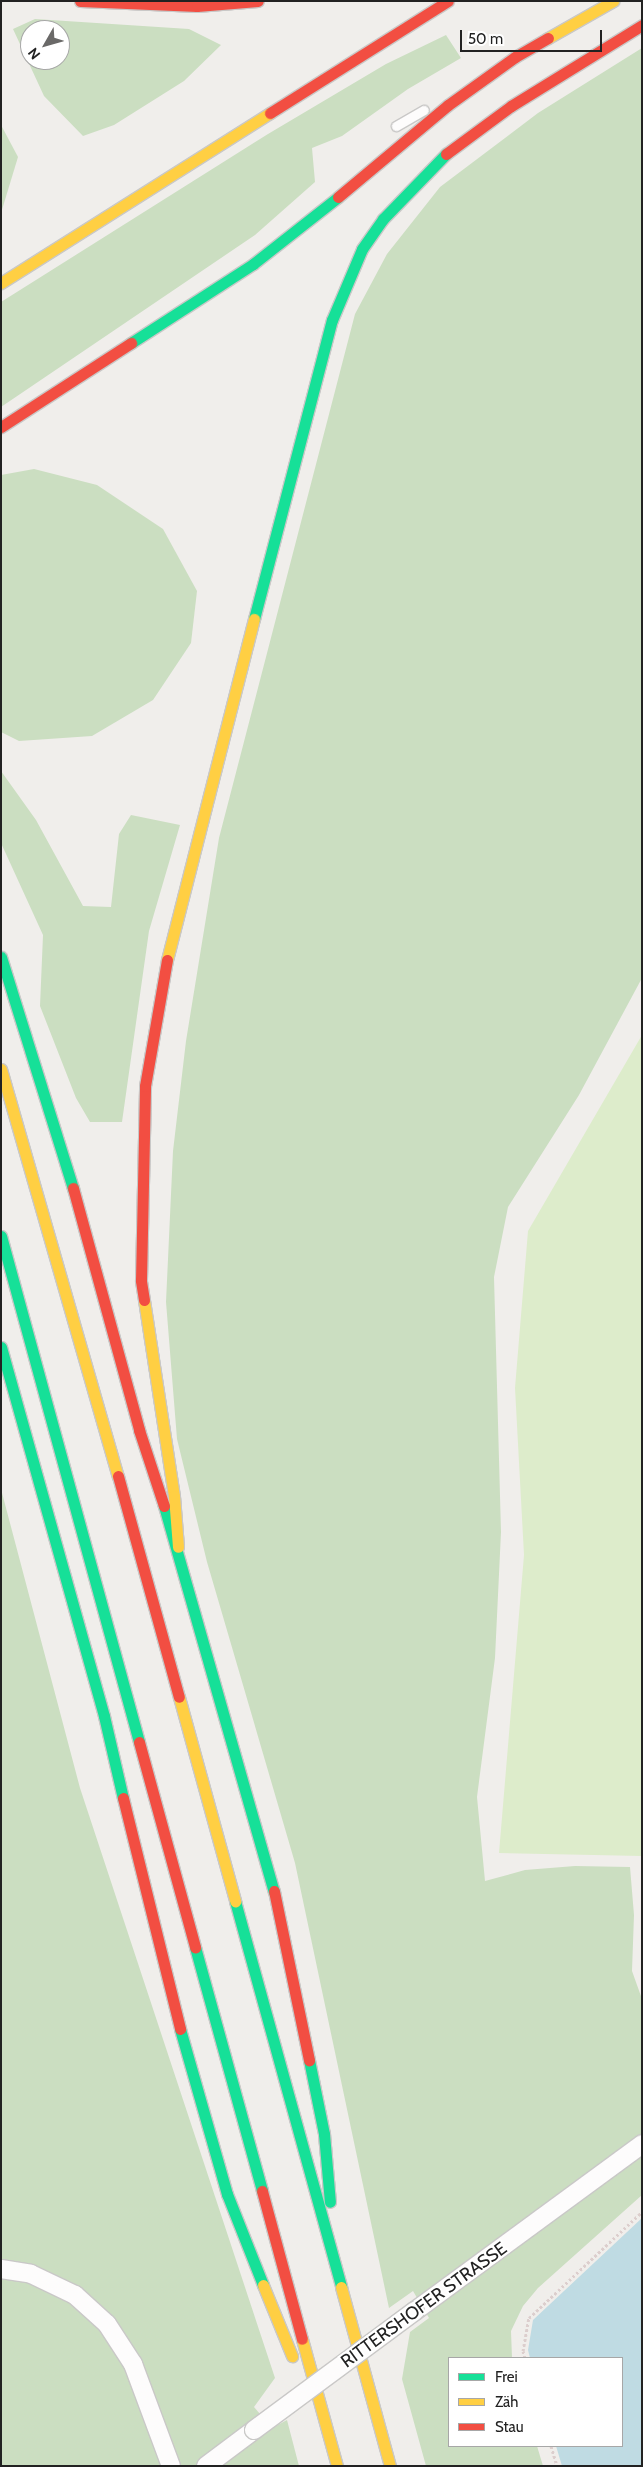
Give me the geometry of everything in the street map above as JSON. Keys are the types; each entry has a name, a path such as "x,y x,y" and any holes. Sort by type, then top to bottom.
{"highway":[{"path":"80,1 197,6 258,1"},
{"path":"1,283 448,1"},
{"path":"1,427 253,264 316,216 448,105 514,57 613,1"},
{"path":"178,1547 174,1496 141,1280 145,1086 162,979 181,900 332,320 345,284 367,242 408,190 445,154 511,106 642,25"},
{"path":"1,957 88,1235 139,1430 178,1547 268,1860 324,2134 335,2266"},
{"path":"1,1069 76,1327 390,2466"},
{"path":"1,1236 336,2464"},
{"path":"1,1347 104,1716 166,1980 227,2194 336,2464"}],"street":[{"name":"RITTERSHOFER STRASSE","path":"206,2466 642,2144"},
{"path":"1,2269 31,2274 75,2295 107,2324 133,2364 171,2466"}],"lane":[{"path":"396,126 514,57"}],"path":[{"path":"525,2357 523,2351 529,2318 642,2212"},
{"path":"551,2447 557,2466"}],"green space":[{"path":"70,21 189,29 221,45 184,81 114,125 83,136 44,96 32,70 70,70"},
{"path":"20,26 20,44 13,29"},
{"path":"446,35 461,58 408,89 342,136 312,148 315,182 255,235 1,407 1,302 268,134 386,64"},
{"path":"642,48 642,978 579,1095 508,1207 494,1277 501,1532 495,1658 477,1797 485,1881 525,1870 575,1866 630,1867 634,1915 632,1971 642,1999 642,2195 538,2288 523,2306 511,2331 512,2357 448,2357 448,2447 537,2447 543,2466 426,2466 402,2379 410,2332 429,2318 413,2291 389,2308 295,1863 207,1562 177,1439 166,1302 173,1151 186,1041 219,838 355,314 387,254 440,187 538,113"},
{"path":"1,125 18,157 1,213"},
{"path":"34,469 97,485 163,529 197,591 191,643 153,700 92,736 19,741 1,732 1,475"},
{"path":"1,771 36,820 83,906 111,907 119,834 131,815 180,825 149,931 122,1122 90,1122 76,1098 40,1006 43,935 1,843"},
{"path":"642,1035 642,1856 499,1853 524,1555 515,1388 528,1231"},
{"path":"1,1489 80,1788 275,2378 254,2407 272,2428 287,2420 299,2466 1,2466"}],"water":[{"path":"642,2218 642,2466 562,2466 556,2447 623,2447 623,2357 530,2357 528,2350 533,2320"}],"traffic: fast":[{"path":"254,619 332,320 362,249 383,219 446,154"},
{"path":"131,343 253,264 338,197"},
{"path":"1,957 73,1188"},
{"path":"1,1236 139,1742"},
{"path":"1,1347 104,1716 123,1798"},
{"path":"164,1506 274,1891"},
{"path":"235,1901 341,2287"},
{"path":"195,1947 262,2191"},
{"path":"180,2029 227,2194 263,2285"},
{"path":"309,2060 324,2134 330,2202"}],"traffic: slow":[{"path":"548,38 613,1"},
{"path":"1,283 270,113"},
{"path":"167,960 254,619"},
{"path":"1,1069 118,1476"},
{"path":"144,1300 174,1496 178,1547"},
{"path":"179,1697 235,1901"},
{"path":"263,2285 292,2356"},
{"path":"341,2287 390,2466"},
{"path":"302,2339 337,2466"}],"traffic: jam":[{"path":"80,1 197,6 258,1"},
{"path":"270,113 448,1"},
{"path":"446,154 511,106 642,25"},
{"path":"338,197 448,105 515,57 548,38"},
{"path":"1,427 131,343"},
{"path":"144,1300 141,1280 145,1086 167,960"},
{"path":"73,1188 139,1430 164,1506"},
{"path":"118,1476 179,1697"},
{"path":"139,1742 195,1947"},
{"path":"123,1798 180,2029"},
{"path":"274,1891 309,2060"},
{"path":"262,2191 302,2339"}]}
